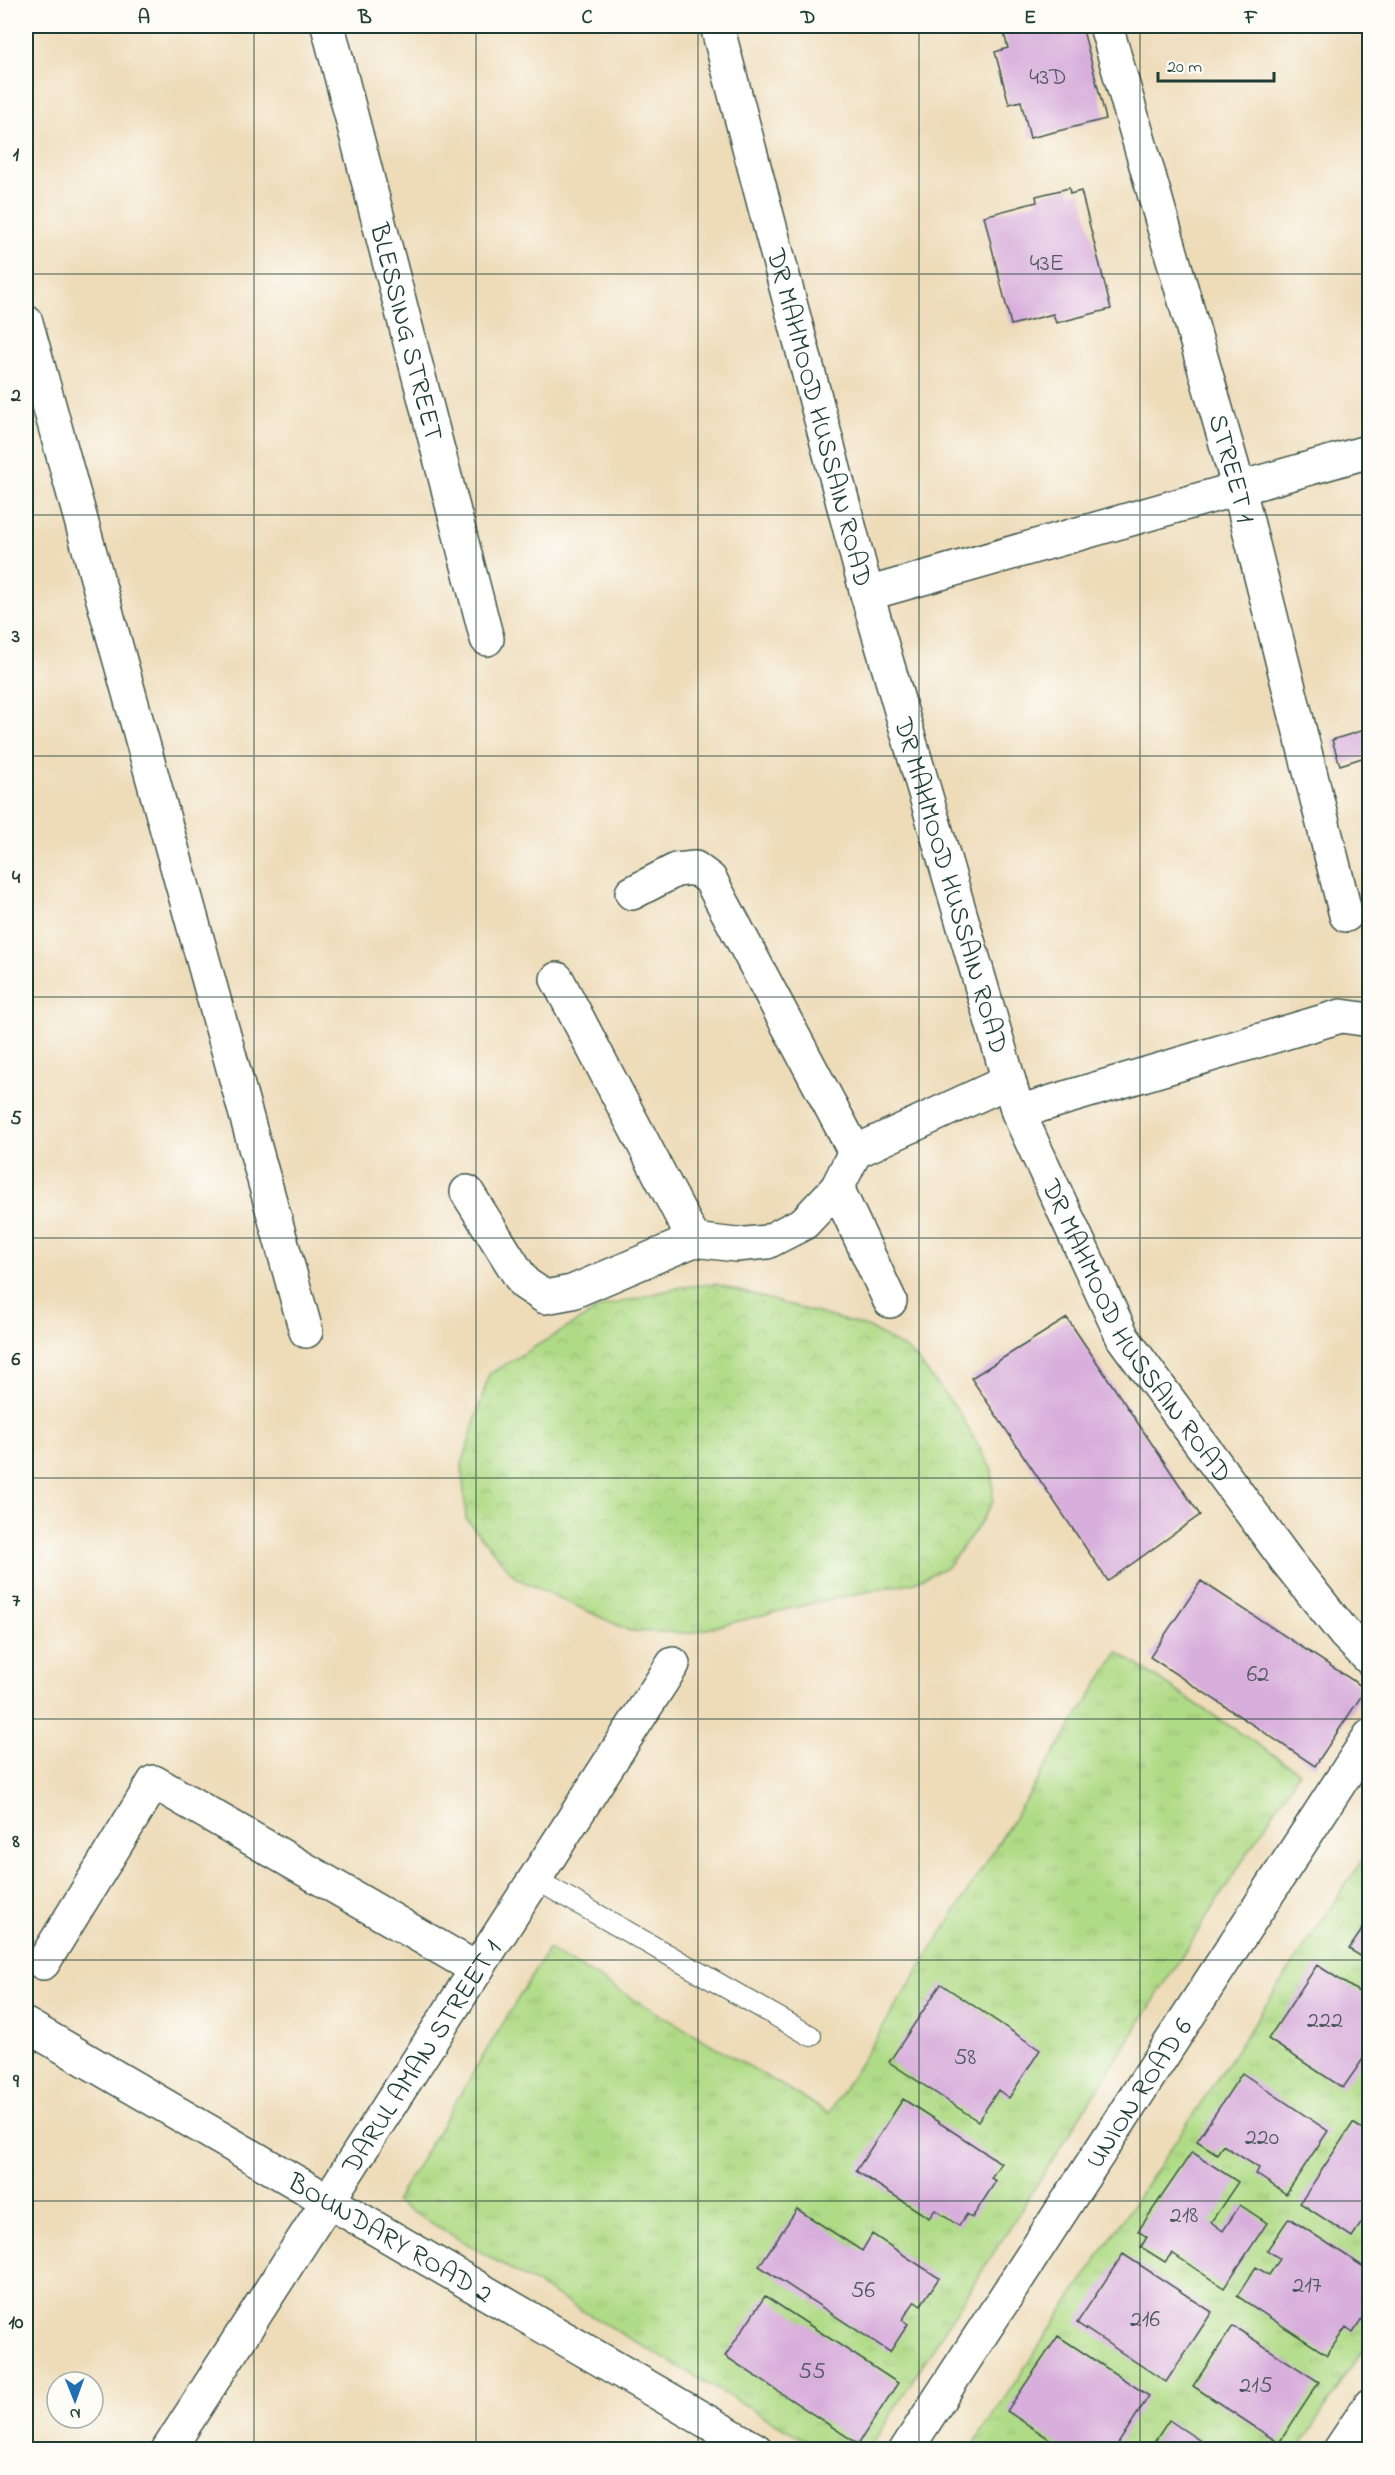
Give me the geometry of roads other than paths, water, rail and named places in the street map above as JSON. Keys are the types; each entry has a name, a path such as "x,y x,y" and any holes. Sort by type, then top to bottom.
{"street":[{"name":"BLESSING STREET","path":"328,26 487,639"},
{"name":"DR MAHMOOD HUSSAIN ROAD","path":"717,26 867,594 1018,1112 1123,1338 1287,1562 1345,1634 1370,1659"},
{"name":"STREET 1","path":"1106,26 1239,489 1346,915"},
{"path":"26,322 306,1331"},
{"path":"867,594 1370,451"},
{"path":"632,893 676,870 695,868 710,879 855,1152"},
{"path":"557,979 694,1240"},
{"path":"1018,1112 1341,1016 1370,1020"},
{"path":"467,1192 524,1283 545,1297 572,1292 694,1240 736,1245 767,1242 804,1223 837,1188 855,1152 1009,1081"},
{"path":"837,1188 890,1300"},
{"name":"DARUL AMAN STREET 1","path":"168,2450 673,1664"},
{"name":"UNION ROAD 6","path":"906,2450 1370,1736"},
{"path":"42,1964 154,1782 477,1969"},
{"name":"BOUNDARY ROAD 2","path":"26,2025 756,2450"},
{"path":"1340,2450 1370,2405"}],"lane":[{"path":"535,1879 812,2036"}]}
